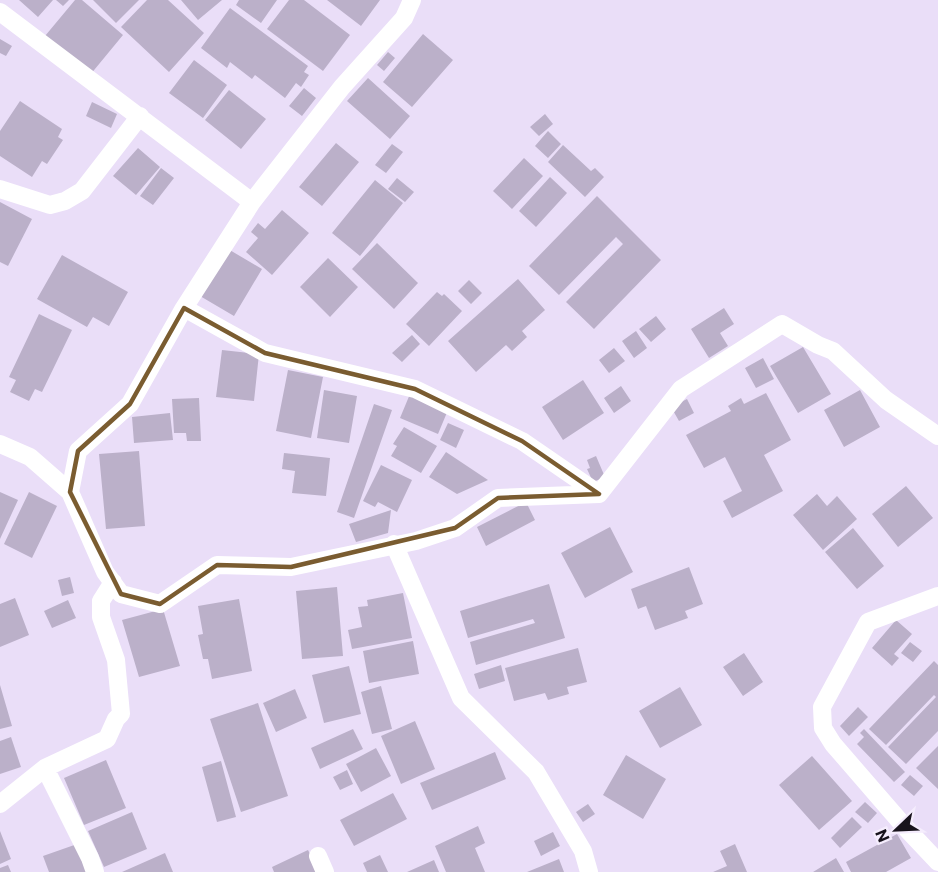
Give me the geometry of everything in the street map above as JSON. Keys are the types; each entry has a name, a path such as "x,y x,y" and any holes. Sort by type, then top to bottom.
{"street":[{"path":"70,492 78,451 130,404 184,308 252,202 342,87 404,18 412,0"},
{"path":"0,12 252,202"},
{"path":"0,189 50,205 65,201 82,191 140,116"},
{"path":"184,308 265,352 414,389 522,441 599,494"},
{"path":"0,444 30,457 70,492 105,572 121,594 160,604 217,565 291,567 416,541 455,528 498,498 599,494 681,389 782,324 833,351 886,399 938,436"},
{"path":"394,544 461,698 537,772 583,851 589,872"},
{"path":"0,804 45,768 107,739 121,714 116,660 101,617 102,601 113,582"},
{"path":"938,596 868,622 822,707 823,729 832,744 938,862"},
{"path":"45,768 95,872"}],"highlighted area":[{"path":"184,308 265,353 415,389 522,441 599,494 498,498 455,528 291,567 217,565 160,604 121,594 70,492 78,451 130,404"}],"building":[{"path":"19,0 53,0 38,17"},
{"path":"56,0 69,0 63,6"},
{"path":"75,0 82,0 123,35 90,75 45,36"},
{"path":"93,0 139,0 116,23"},
{"path":"147,0 168,0 204,33 169,72 121,27"},
{"path":"181,0 222,0 198,20"},
{"path":"239,0 277,0 261,23 236,5"},
{"path":"289,0 304,0 350,35 323,71 267,29"},
{"path":"327,0 380,0 361,26"},
{"path":"230,8 308,66 304,72 309,75 301,87 296,83 285,98 255,75 252,79 230,62 227,68 201,48"},
{"path":"423,34 453,60 412,107 383,82"},
{"path":"0,39 12,46 6,56 0,53"},
{"path":"388,52 395,58 384,71 377,65"},
{"path":"194,60 227,85 203,118 169,93"},
{"path":"368,78 410,116 390,139 347,101"},
{"path":"304,88 316,98 302,116 289,106"},
{"path":"229,90 266,119 241,149 205,120"},
{"path":"20,101 62,129 58,137 63,140 47,164 42,161 32,177 0,156 0,131"},
{"path":"92,102 117,114 111,128 86,116"},
{"path":"545,114 553,124 539,136 530,127"},
{"path":"548,131 561,144 548,158 535,146"},
{"path":"336,143 359,162 322,206 299,187"},
{"path":"392,144 403,152 386,173 375,165"},
{"path":"563,145 591,171 595,168 604,177 585,197 548,162"},
{"path":"138,148 160,167 136,195 113,176"},
{"path":"524,158 543,176 512,209 493,191"},
{"path":"161,168 174,178 153,205 140,196"},
{"path":"550,177 567,193 536,227 519,211"},
{"path":"397,178 414,192 405,202 388,189"},
{"path":"375,180 403,203 360,256 332,233"},
{"path":"597,196 661,260 594,329 566,302 623,244 616,237 559,295 529,266"},
{"path":"0,202 32,219 8,266 0,262"},
{"path":"282,210 309,233 272,275 246,252 258,238 251,232 258,223 265,229"},
{"path":"377,243 418,283 394,309 352,269"},
{"path":"228,249 262,269 234,316 200,296"},
{"path":"62,255 128,292 109,326 93,317 87,327 37,299"},
{"path":"328,258 358,287 330,317 300,287"},
{"path":"518,279 545,310 522,331 527,337 512,351 506,345 476,372 448,341"},
{"path":"469,280 482,293 471,304 458,291"},
{"path":"437,292 442,296 444,294 462,311 429,346 406,324"},
{"path":"724,308 734,324 720,333 728,346 709,358 691,329"},
{"path":"39,314 72,330 42,392 35,389 29,401 10,392 16,380 9,377"},
{"path":"656,316 666,329 651,342 639,329"},
{"path":"636,331 647,348 634,358 622,341"},
{"path":"412,335 420,344 402,362 392,353"},
{"path":"803,347 831,394 798,413 770,366"},
{"path":"614,348 625,361 609,373 599,360"},
{"path":"222,350 259,354 254,401 216,397"},
{"path":"763,358 774,379 756,388 745,368"},
{"path":"288,370 323,377 311,438 276,431"},
{"path":"583,380 604,413 563,440 542,407"},
{"path":"621,386 631,401 614,413 604,398"},
{"path":"324,390 357,396 349,443 317,438"},
{"path":"860,390 880,427 844,447 824,410"},
{"path":"766,393 791,440 764,455 783,491 732,518 723,501 742,491 725,457 704,468 686,435 731,411 728,406 741,398 744,404"},
{"path":"410,394 448,410 438,434 400,418"},
{"path":"199,398 201,441 187,441 186,433 174,433 172,399"},
{"path":"687,399 694,413 679,421 671,407"},
{"path":"374,404 392,410 354,518 337,512"},
{"path":"170,413 173,440 134,443 132,417"},
{"path":"448,423 464,430 456,448 440,440"},
{"path":"404,427 437,446 421,473 391,456 397,446 393,444"},
{"path":"139,451 145,526 106,529 99,454"},
{"path":"446,452 488,480 457,494 429,477"},
{"path":"284,453 330,458 326,496 292,493 295,471 282,469"},
{"path":"596,456 605,477 593,482 587,469 590,468 587,460"},
{"path":"381,465 412,480 397,512 378,502 375,507 363,501"},
{"path":"906,486 933,518 898,547 872,514"},
{"path":"0,492 18,500 0,539"},
{"path":"29,492 57,506 32,558 4,544"},
{"path":"817,494 827,506 837,496 857,519 823,550 793,515"},
{"path":"526,502 535,520 486,546 477,527"},
{"path":"391,510 388,533 356,542 349,524"},
{"path":"610,527 633,572 585,598 561,553"},
{"path":"853,528 884,566 857,589 825,552"},
{"path":"689,567 703,604 685,611 688,618 655,630 646,606 638,609 631,589"},
{"path":"70,577 74,593 62,596 58,580"},
{"path":"549,584 565,638 476,665 470,642 535,623 533,619 468,638 460,611"},
{"path":"337,587 343,656 302,659 296,591"},
{"path":"403,593 412,638 352,649 348,630 362,627 358,607 368,606 367,600"},
{"path":"15,598 29,635 0,647 0,604"},
{"path":"239,599 252,671 212,679 208,659 203,659 198,635 203,634 198,606"},
{"path":"68,600 76,618 52,628 44,611"},
{"path":"163,609 180,666 139,677 122,620"},
{"path":"896,620 912,634 894,654 899,658 892,666 872,648"},
{"path":"413,641 419,674 369,683 363,651"},
{"path":"910,642 922,651 913,662 901,653"},
{"path":"578,648 587,682 567,687 569,694 548,700 545,693 514,701 505,668"},
{"path":"744,653 763,682 743,696 723,667"},
{"path":"934,661 938,665 938,731 906,764 888,747 936,697 934,695 886,745 869,729"},
{"path":"501,665 505,681 479,689 474,674"},
{"path":"349,666 361,714 324,723 312,675"},
{"path":"0,685 12,726 0,729"},
{"path":"381,686 392,729 372,734 361,692"},
{"path":"680,687 702,725 660,748 639,711"},
{"path":"295,689 307,718 276,732 263,703"},
{"path":"258,703 288,796 241,812 210,719"},
{"path":"858,707 868,717 849,736 840,726"},
{"path":"415,721 435,769 401,784 381,736"},
{"path":"353,729 363,749 320,769 311,748"},
{"path":"864,729 905,772 894,782 857,744 864,737 860,733"},
{"path":"11,737 21,767 0,774 0,741"},
{"path":"938,746 938,789 916,768"},
{"path":"376,748 391,776 361,792 346,764"},
{"path":"495,752 506,779 432,810 420,783"},
{"path":"626,755 666,779 643,819 603,795"},
{"path":"812,756 852,801 819,830 779,785"},
{"path":"106,760 126,808 84,825 64,778"},
{"path":"221,761 236,817 217,822 202,767"},
{"path":"347,770 353,784 340,790 333,777"},
{"path":"910,775 923,786 914,796 901,785"},
{"path":"393,793 407,819 354,846 340,820"},
{"path":"865,802 877,813 868,823 855,812"},
{"path":"588,804 595,814 583,822 576,812"},
{"path":"132,812 147,849 104,867 88,831"},
{"path":"852,817 862,827 840,848 831,838"},
{"path":"478,826 485,843 475,848 485,872 446,872 435,846"},
{"path":"0,831 11,859 0,864"},
{"path":"553,832 560,846 541,856 534,841"},
{"path":"897,834 911,858 886,872 851,872 846,862"},
{"path":"80,843 91,872 49,872 43,856"},
{"path":"735,844 747,872 713,872 727,866 720,851"},
{"path":"308,850 319,872 274,872 272,867"},
{"path":"165,853 173,872 122,872"},
{"path":"380,855 388,872 367,872 363,863"},
{"path":"836,858 844,872 813,872"},
{"path":"559,859 564,872 527,872"},
{"path":"434,860 439,872 407,872"},
{"path":"8,865 11,872 0,872 0,868"}]}
